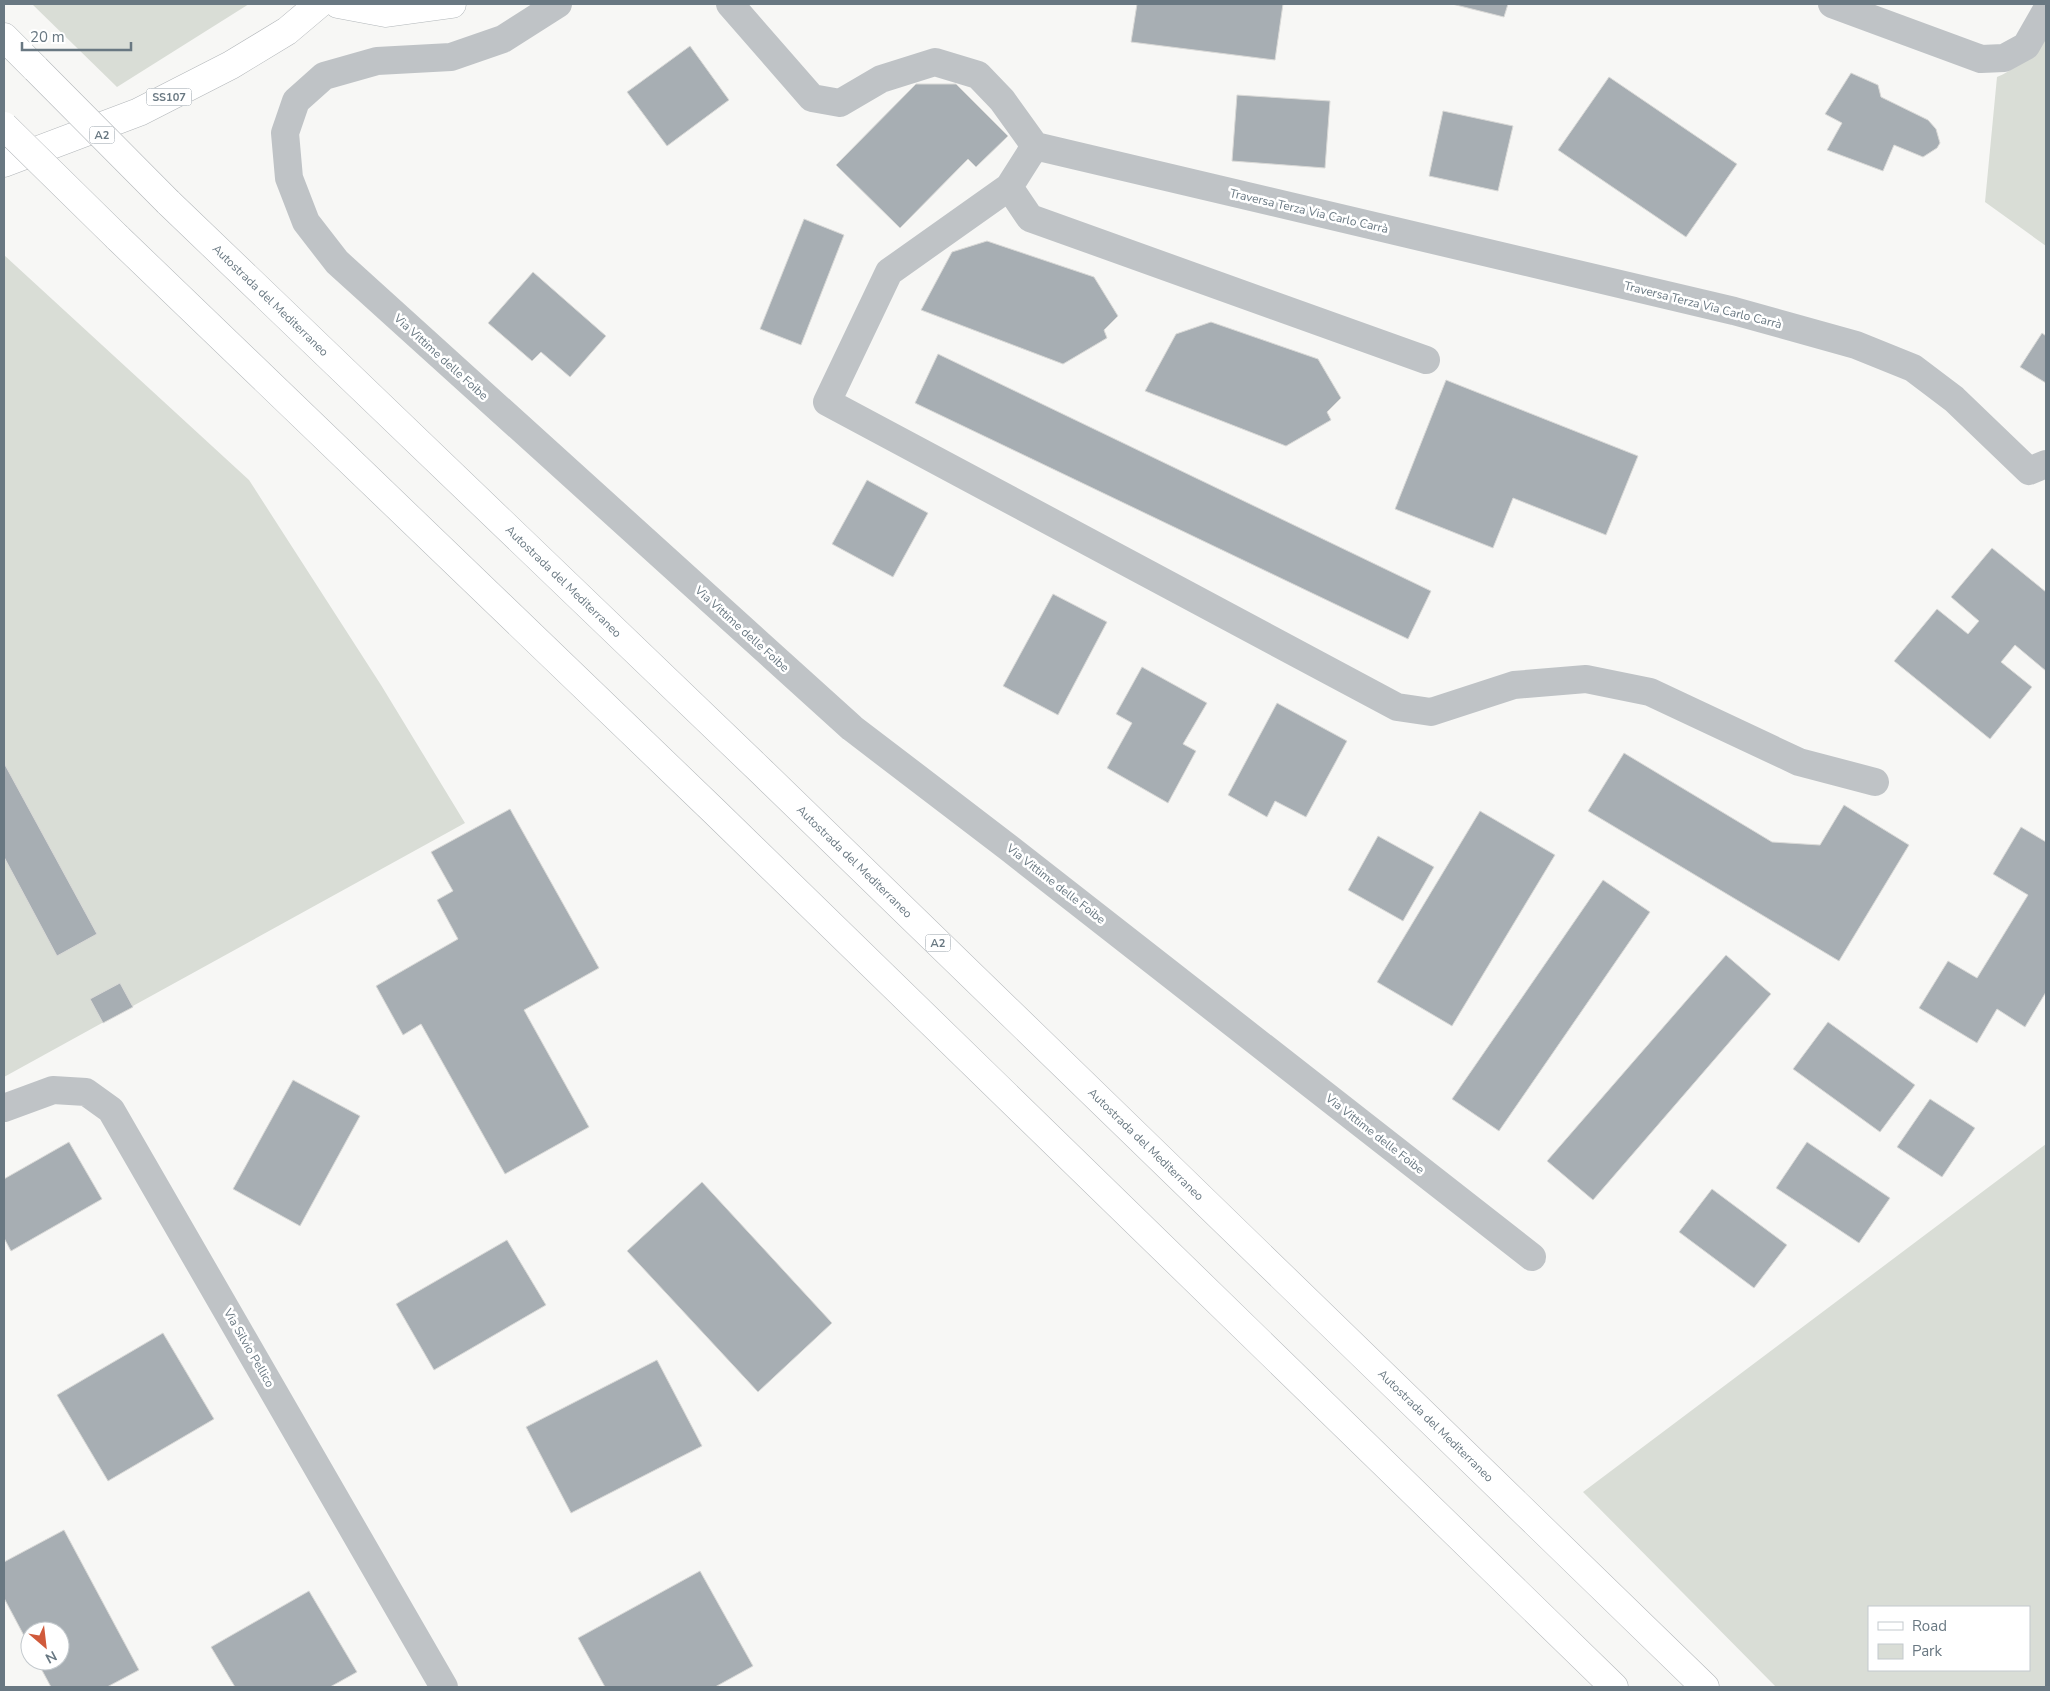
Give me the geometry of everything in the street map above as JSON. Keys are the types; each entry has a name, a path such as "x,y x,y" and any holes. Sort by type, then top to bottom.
{"main road":[{"name":"SS107","path":"4,163 139,112 230,65 279,36 319,4"},
{"path":"338,4 386,13 452,4"},
{"name":"Autostrada del Mediterraneo","path":"4,37 168,202 762,772 1705,1687"},
{"path":"4,126 117,238 715,812 1614,1687"}],"street":[{"name":"Via Vittime delle Foibe","path":"558,4 503,38 451,57 378,61 324,76 296,101 285,133 289,178 306,222 337,262 852,728 1017,854 1532,1257"},
{"path":"730,4 812,98 840,103 882,78 935,62 978,75 1002,100 1036,146 1008,187 889,272 827,402 1397,707 1431,712 1514,685 1586,679 1650,692 1798,762 1875,782"},
{"path":"1832,4 1981,59 2004,58 2026,46 2046,11"},
{"name":"Traversa Terza Via Carlo Carrà","path":"1036,146 1734,311 1856,345 1913,368 1954,399 2029,471 2046,464"},
{"path":"1008,187 1030,218 1426,360"},
{"name":"Via Silvio Pellico","path":"4,1108 53,1090 86,1092 111,1110 444,1687"}],"green space":[{"path":"32,4 249,4 117,87"},
{"path":"2046,31 2046,246 1985,202 1997,77 2013,69 2026,58 2037,46"},
{"path":"4,255 249,480 381,685 465,823 4,1077"},
{"path":"2046,1144 2046,1687 1776,1687 1583,1492"}],"building":[{"path":"1137,4 1283,4 1275,60 1131,42"},
{"path":"1452,4 1508,4 1504,17"},
{"path":"690,46 729,100 667,146 627,92"},
{"path":"1851,73 1878,85 1881,97 1928,120 1936,129 1940,143 1937,148 1923,157 1894,145 1883,171 1827,150 1842,123 1825,114"},
{"path":"1609,77 1737,164 1686,237 1558,150"},
{"path":"916,84 956,84 1008,136 976,167 968,159 900,228 836,165"},
{"path":"1237,95 1330,101 1325,168 1232,161"},
{"path":"1443,111 1513,126 1498,191 1429,176"},
{"path":"804,219 844,235 801,345 760,329"},
{"path":"987,241 1094,277 1118,316 1104,330 1107,338 1063,364 921,310 952,252"},
{"path":"533,272 606,336 570,377 541,352 532,361 488,323"},
{"path":"1211,322 1318,359 1341,398 1327,412 1331,420 1286,446 1145,391 1176,334"},
{"path":"2042,333 2046,336 2046,383 2020,367"},
{"path":"938,354 1431,591 1408,639 915,403"},
{"path":"1446,380 1638,456 1606,535 1513,498 1493,548 1395,509"},
{"path":"867,480 928,513 893,577 832,544"},
{"path":"1992,548 2046,592 2046,671 2015,645 2001,662 2032,687 1990,739 1894,661 1937,609 1968,634 1979,621 1951,597"},
{"path":"1053,594 1107,622 1058,715 1003,686"},
{"path":"1142,667 1207,703 1183,744 1196,751 1168,803 1107,768 1132,723 1116,714"},
{"path":"1277,703 1347,741 1306,817 1275,801 1267,817 1228,795"},
{"path":"1624,753 1772,842 1820,845 1844,805 1909,845 1839,961 1588,811"},
{"path":"4,763 97,934 57,956 4,857"},
{"path":"510,809 599,968 524,1010 589,1127 505,1174 421,1024 403,1035 376,986 458,939 437,900 453,891 431,852"},
{"path":"1480,811 1555,855 1452,1026 1377,982"},
{"path":"2021,827 2046,842 2046,992 2025,1027 1997,1009 1977,1043 1919,1008 1948,961 1977,978 2028,895 1993,874"},
{"path":"1378,836 1434,867 1403,921 1348,890"},
{"path":"1603,880 1650,912 1499,1131 1452,1099"},
{"path":"1726,955 1771,994 1593,1200 1547,1161"},
{"path":"120,983 133,1007 103,1023 90,999"},
{"path":"1828,1022 1915,1085 1880,1132 1793,1069"},
{"path":"293,1080 360,1116 300,1226 233,1189"},
{"path":"1930,1099 1975,1128 1942,1177 1897,1147"},
{"path":"69,1142 102,1199 11,1251 4,1238 4,1179"},
{"path":"1807,1142 1890,1198 1859,1243 1776,1188"},
{"path":"702,1182 832,1323 758,1392 627,1251"},
{"path":"1712,1189 1787,1245 1754,1288 1679,1232"},
{"path":"507,1240 546,1305 434,1370 396,1304"},
{"path":"163,1333 214,1419 108,1481 57,1395"},
{"path":"657,1360 702,1446 571,1513 526,1427"},
{"path":"64,1530 139,1670 107,1687 51,1687 42,1671 70,1671 70,1621 20,1621 20,1628 4,1598 4,1562"},
{"path":"700,1571 753,1666 715,1687 605,1687 578,1638"},
{"path":"309,1591 357,1672 330,1687 235,1687 211,1647"}]}
